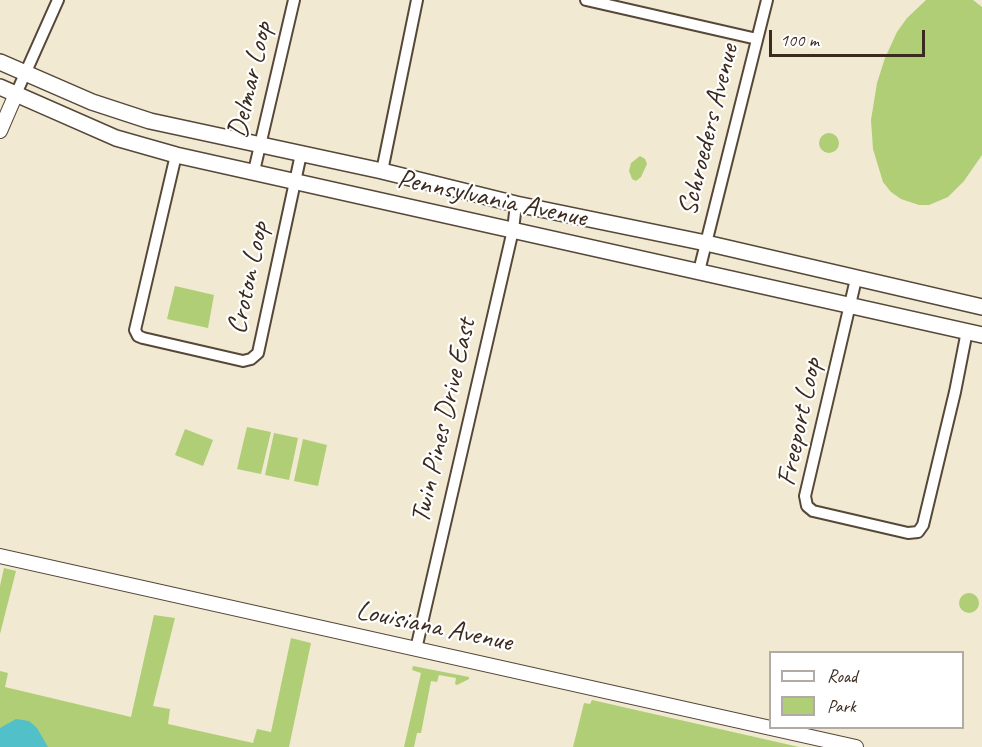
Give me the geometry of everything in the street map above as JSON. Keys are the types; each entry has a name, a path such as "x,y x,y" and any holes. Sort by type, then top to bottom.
{"main road":[{"name":"Pennsylvania Avenue","path":"0,62 122,113 260,146 382,171 516,204 706,243 982,307"},
{"name":"Pennsylvania Avenue","path":"0,87 116,138 176,155 974,333"}],"street":[{"path":"0,131 58,0"},
{"name":"Delmar Loop","path":"254,171 294,0"},
{"path":"382,171 417,0"},
{"path":"586,0 757,39"},
{"name":"Schroeders Avenue","path":"699,271 767,0"},
{"name":"Croton Loop","path":"176,155 135,330 138,336 143,338 243,362 258,354 301,154"},
{"name":"Twin Pines Drive East","path":"416,649 513,230 516,204"},
{"name":"Freeport Loop","path":"856,279 806,495 807,506 813,511 908,533 918,532 923,525 955,392 974,333"},
{"name":"Louisiana Avenue","path":"0,556 769,728"},
{"name":"Louisiana Avenue","path":"775,729 856,747"}],"green space":[{"path":"926,0 973,0 982,7 982,155 964,181 948,197 929,205 919,205 901,199 883,182 873,149 871,120 877,83 885,58 897,32 907,18"},
{"path":"829,133 836,136 839,143 836,150 829,153 822,150 819,143 822,136"},
{"path":"640,156 647,164 641,177 636,181 632,179 629,171 631,163"},
{"path":"175,286 214,295 208,328 167,319"},
{"path":"247,427 271,432 261,474 237,469"},
{"path":"185,429 213,440 203,466 175,455"},
{"path":"274,433 298,438 289,480 265,475"},
{"path":"303,439 327,445 318,486 294,481"},
{"path":"4,568 16,571 0,634 0,586"},
{"path":"969,593 976,596 979,603 976,610 969,613 962,610 959,603 962,596"},
{"path":"154,615 175,618 153,706 170,709 168,724 253,743 257,729 271,732 291,638 311,643 289,747 37,747 0,734 0,671 8,673 5,687 131,717"},
{"path":"413,666 469,677 469,679 457,685 455,684 456,678 439,675 437,682 431,681 421,733 417,733 414,747 404,747 421,673 412,670"},
{"path":"592,700 799,747 573,747 584,703 590,704"}],"water":[{"path":"16,719 29,721 37,728 48,747 0,747 0,728"}]}
